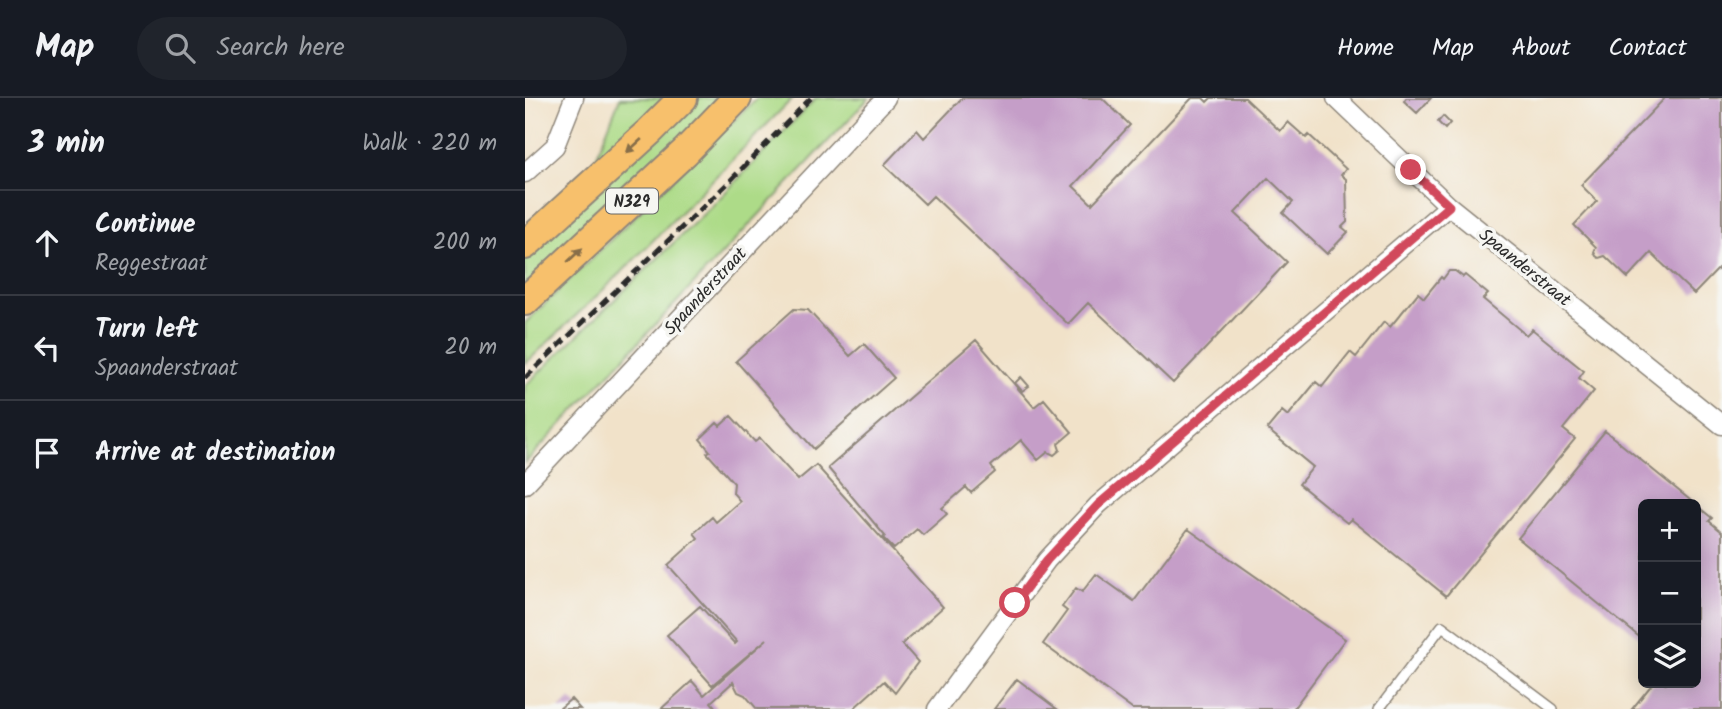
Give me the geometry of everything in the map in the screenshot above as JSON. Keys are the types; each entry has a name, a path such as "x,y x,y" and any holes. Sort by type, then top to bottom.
{"main road":[{"name":"N329","path":"525,245 683,98"},
{"name":"N329","path":"525,302 685,152 737,98"}],"street":[{"path":"525,173 555,146 574,98"},
{"name":"Spaanderstraat","path":"525,484 886,98"},
{"name":"Spaanderstraat","path":"1336,98 1449,206 1722,425"},
{"path":"937,709 1047,560 1098,505 1449,206"}],"lane":[{"path":"1378,709 1442,626 1553,709"}],"green space":[{"path":"620,98 724,98 525,291 525,251 578,202"},
{"path":"757,98 793,98 622,272 525,364 525,323"},
{"path":"816,98 869,98 525,463 525,386 717,201"}],"building":[{"path":"962,98 1102,98 1130,125 1073,186 1092,204 1192,98 1203,98 1207,102 1211,98 1245,98 1280,131 1288,122 1306,138 1309,135 1346,169 1341,175 1346,179 1347,222 1342,227 1348,232 1327,254 1283,213 1293,202 1268,178 1235,213 1287,262 1173,383 1088,303 1068,324 933,196 925,204 884,165 917,130 924,138"},
{"path":"1406,98 1431,98 1417,113 1404,101"},
{"path":"1665,98 1722,98 1722,265 1694,294 1651,253 1628,278 1605,256 1596,256 1596,247 1574,225 1597,201 1581,185"},
{"path":"1443,116 1450,123 1445,129 1438,122"},
{"path":"1449,271 1455,271 1463,277 1465,275 1488,294 1483,299 1526,335 1532,329 1584,371 1579,378 1594,391 1563,429 1575,439 1446,596 1351,519 1347,523 1299,484 1313,467 1267,429 1282,411 1288,416 1316,382 1322,387 1350,352 1356,357 1384,322 1390,327 1418,293 1424,298"},
{"path":"794,309 808,310 850,356 864,344 894,378 814,449 736,361"},
{"path":"976,340 1034,407 1044,399 1072,432 1058,444 1060,450 1054,455 1048,452 1038,460 1021,440 991,466 995,472 971,493 966,487 942,508 947,514 923,535 917,529 894,549 828,468"},
{"path":"1021,377 1029,386 1022,391 1015,383"},
{"path":"731,416 755,442 760,438 798,480 816,465 943,607 902,644 918,662 895,693 884,681 853,709 757,709 745,695 738,692 733,682 711,702 717,709 661,709 692,681 704,695 767,639 712,685 667,635 700,606 735,644 737,642 668,565 698,538 694,533 712,517 716,522 740,501 733,493 734,483 707,453 710,451 700,439 717,423 720,426"},
{"path":"1605,431 1689,499 1638,499 1638,636 1518,538"},
{"path":"1701,509 1712,518 1709,521 1722,532 1722,709 1632,709 1649,688 1701,688"},
{"path":"1188,529 1345,639 1293,709 1132,709 1043,644 1067,611 1062,607 1076,588 1082,592 1096,574 1134,601"},
{"path":"1017,679 1057,709 994,709"},
{"path":"571,699 580,709 559,709"}],"railway":[{"path":"525,378 726,185 811,98"}],"route":[{"path":"1015,603 1047,560 1098,505 1449,206 1411,170"}]}
